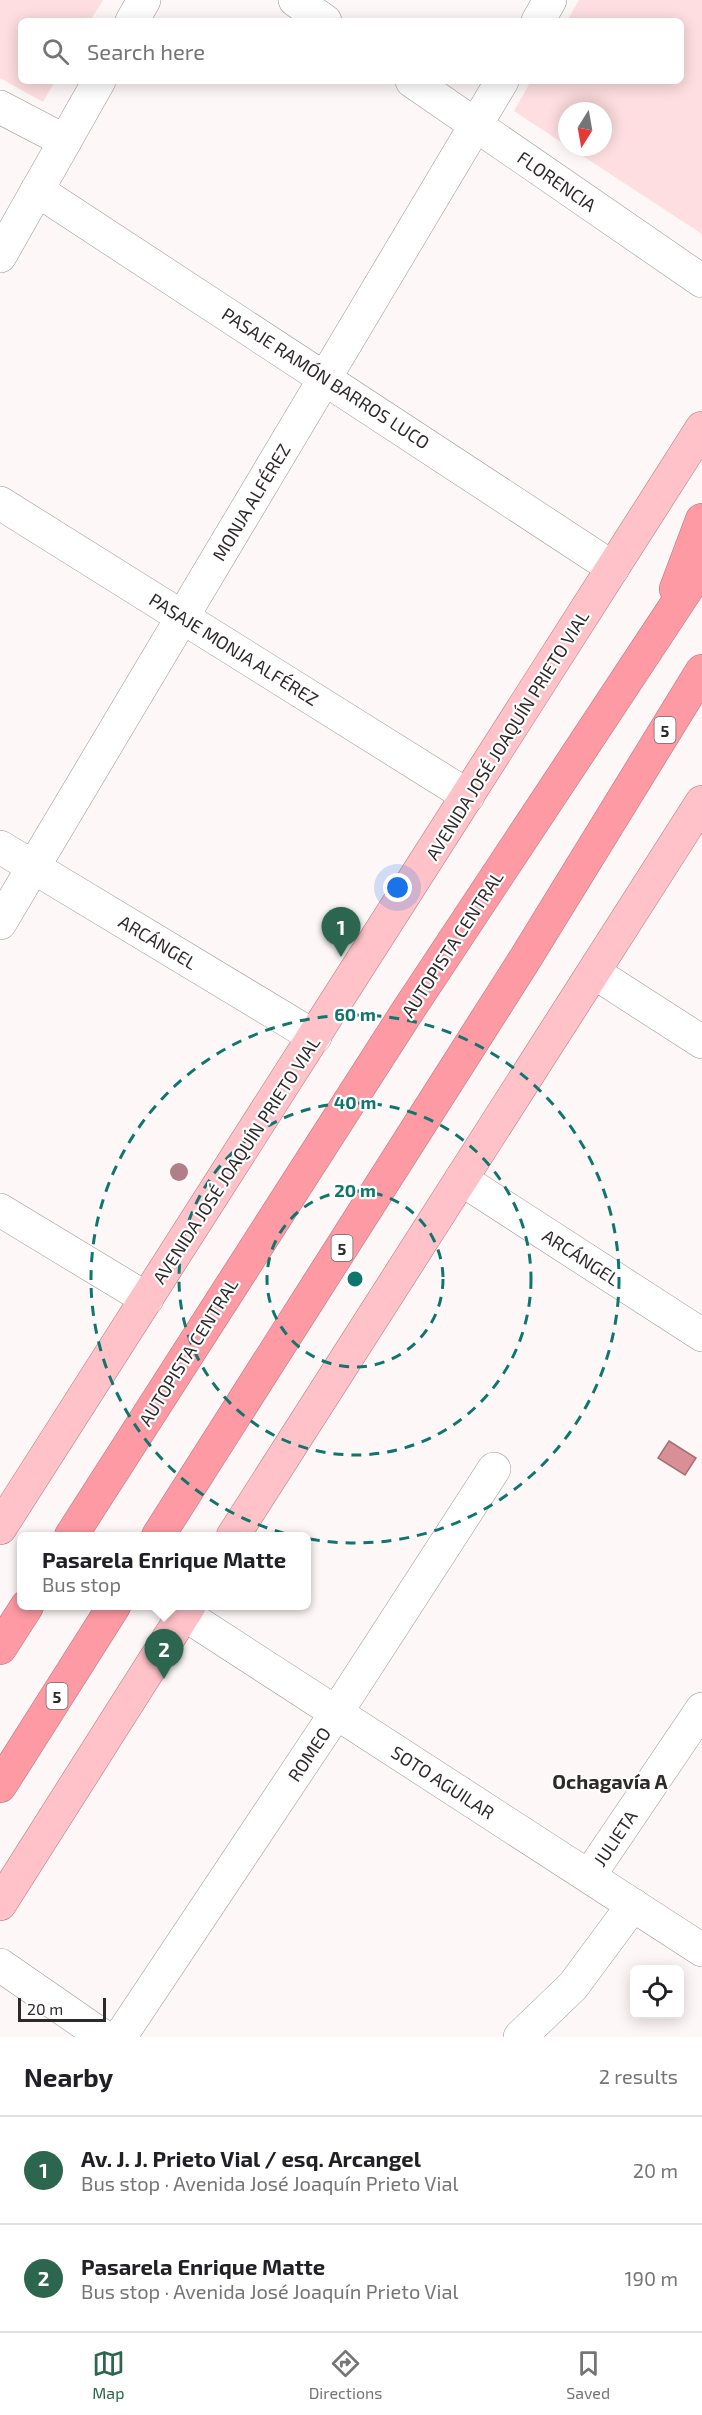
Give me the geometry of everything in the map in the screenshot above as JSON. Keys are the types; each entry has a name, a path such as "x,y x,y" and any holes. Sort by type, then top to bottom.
{"highway":[{"path":"660,631 702,520"},
{"name":"AUTOPISTA CENTRAL","path":"74,1532 392,1035 702,566"},
{"name":"5","path":"161,1532 520,968 702,671"},
{"path":"629,790 702,706"},
{"path":"0,1648 24,1610"},
{"name":"5","path":"0,1786 111,1610"}],"main road":[{"name":"AVENIDA JOSÉ JOAQUÍN PRIETO VIAL","path":"0,1528 702,428"},
{"path":"236,1532 595,973 702,802"},
{"path":"0,1904 186,1610"}],"street":[{"path":"134,18 144,0"},
{"path":"295,0 321,18"},
{"path":"539,18 550,0"},
{"path":"0,256 97,84"},
{"name":"FLORENCIA","path":"416,84 702,280"},
{"name":"MONJA ALFÉREZ","path":"0,922 500,84"},
{"path":"0,107 65,141"},
{"name":"PASAJE RAMÓN BARROS LUCO","path":"37,190 613,568"},
{"name":"PASAJE MONJA ALFÉREZ","path":"0,503 468,796"},
{"name":"ARCÁNGEL","path":"0,847 315,1037"},
{"path":"595,973 702,1042"},
{"name":"ARCÁNGEL","path":"461,1179 702,1335"},
{"path":"0,1210 147,1299"},
{"name":"ROMEO","path":"120,2037 336,1713 494,1468"},
{"name":"SOTO AGUILAR","path":"186,1610 336,1713 702,1950"},
{"name":"JULIETA","path":"589,1876 702,1709"},
{"path":"520,2037 573,1986 633,1905"},
{"path":"0,1965 104,2037"}],"shaded area":[{"path":"0,0 103,0 92,18 18,18 18,84 53,84 43,102 0,78"},
{"path":"579,0 702,0 702,234 583,156 612,156 612,102 558,102 558,140 514,111 529,84 684,84 684,18 569,18"},
{"path":"669,1441 696,1458 685,1475 658,1458"}],"place":[{"name":"Av. J. J. Prieto Vial / esq. Arcangel","path":"341,957"},
{"name":"Pasarela Enrique Matte","path":"164,1679"}],"district":[{"name":"Ochagavía A","path":"610,1781"}]}
